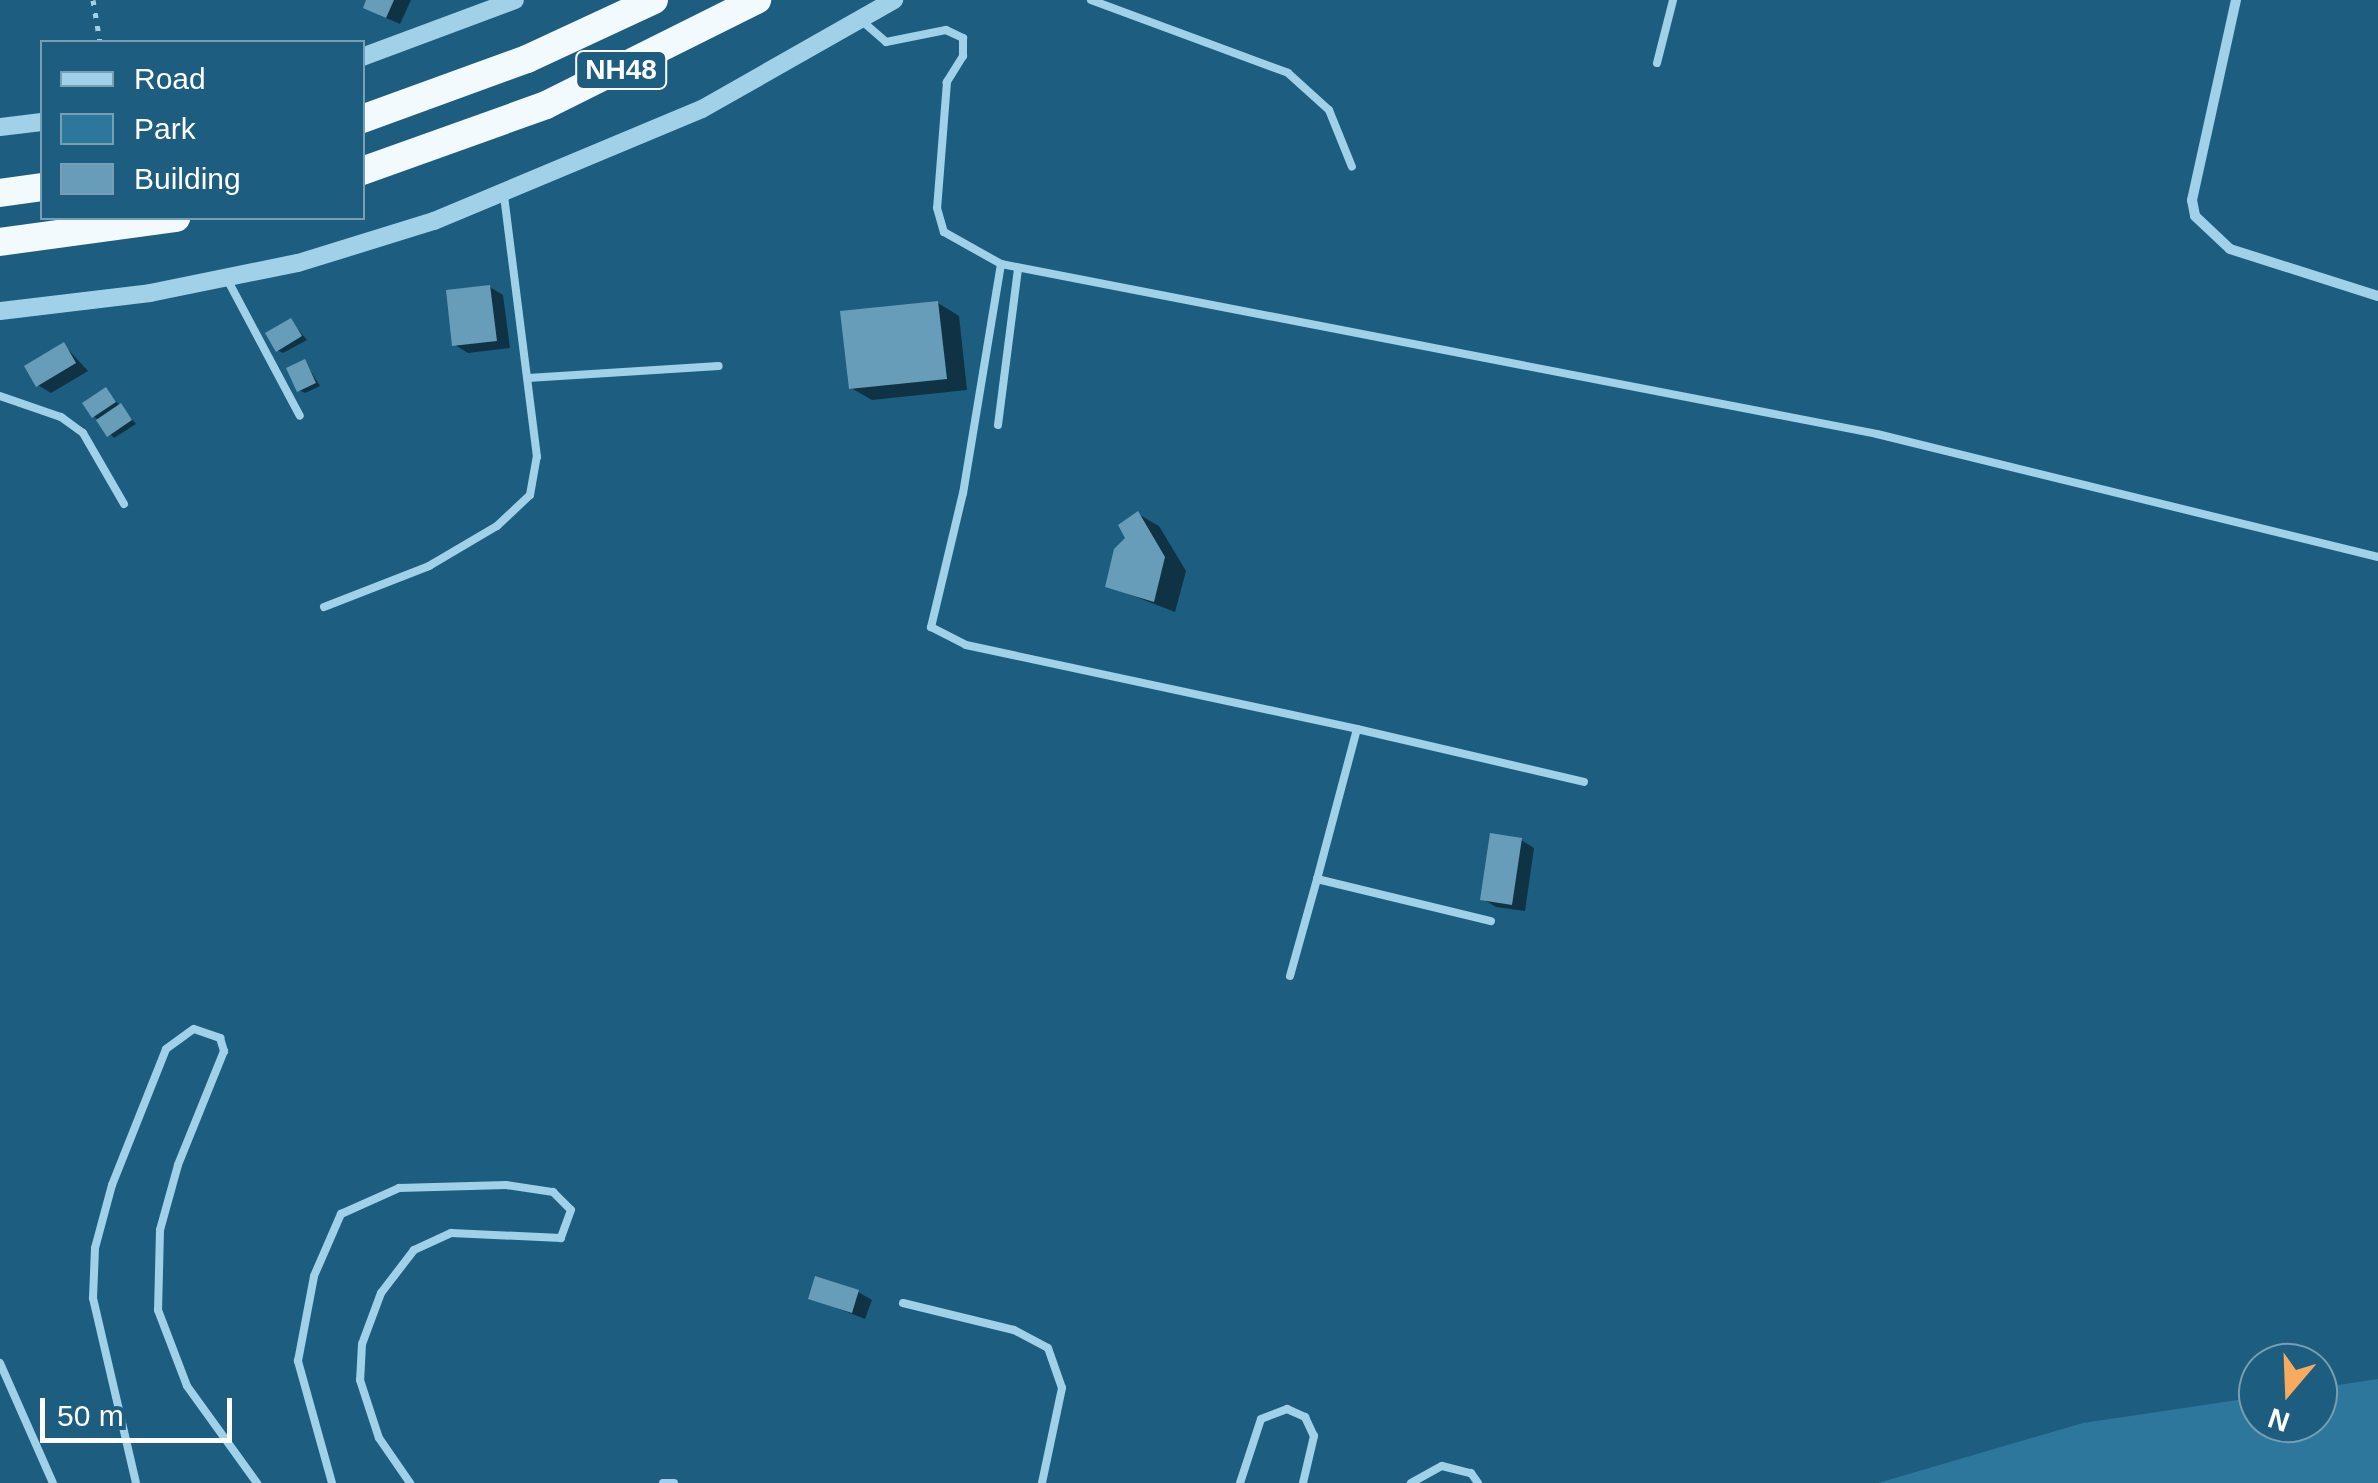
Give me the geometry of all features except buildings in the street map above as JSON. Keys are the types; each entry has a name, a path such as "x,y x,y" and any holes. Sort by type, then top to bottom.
{"highway":[{"name":"NH48","path":"365,118 527,59 654,0"},
{"name":"NH48","path":"365,170 546,105 757,0"},
{"path":"0,192 40,187"},
{"path":"0,242 161,220"}],"street":[{"path":"365,55 515,0"},
{"path":"0,312 298,263 504,194 702,109 894,0"},
{"path":"2236,0 2192,200 2195,216 2230,249 2378,296"},
{"path":"0,127 40,122"}],"lane":[{"path":"1091,0 1288,73 1329,110 1352,167"},
{"path":"1657,63 1672,0"},
{"path":"862,21 886,42 946,30 963,38 963,56 947,82 938,208 944,232 974,254 1002,264 1877,434 2378,557"},
{"path":"324,608 429,566 518,510 537,479 504,194"},
{"path":"1002,264 963,493 930,627 966,645 1584,782"},
{"path":"998,425 1018,268"},
{"path":"226,277 300,416"},
{"path":"528,378 719,366"},
{"path":"0,396 61,417 82,433 124,504"},
{"path":"1290,976 1357,729"},
{"path":"1318,879 1491,921"},
{"path":"136,1483 93,1298 96,1248 112,1186 166,1050 194,1029 220,1038 224,1051 178,1165 160,1230 158,1310 188,1386 258,1483"},
{"path":"332,1483 298,1361 314,1276 341,1214 399,1188 506,1185 553,1192 571,1210 561,1238 450,1233 414,1250 381,1293 362,1344 360,1380 379,1438 410,1483"},
{"path":"903,1303 1014,1330 1048,1348 1062,1388 1042,1483"},
{"path":"0,1363 52,1483"},
{"path":"1240,1483 1260,1419 1287,1409 1305,1417 1314,1436 1304,1483"},
{"path":"1411,1483 1442,1466 1471,1473 1478,1483"},
{"path":"663,1483 674,1483"}],"path":[{"path":"93,0 100,40"}],"green space":[{"path":"2378,1379 2378,1483 1878,1483 2083,1423 2238,1400 2238,1443 2338,1443 2338,1385"}]}
